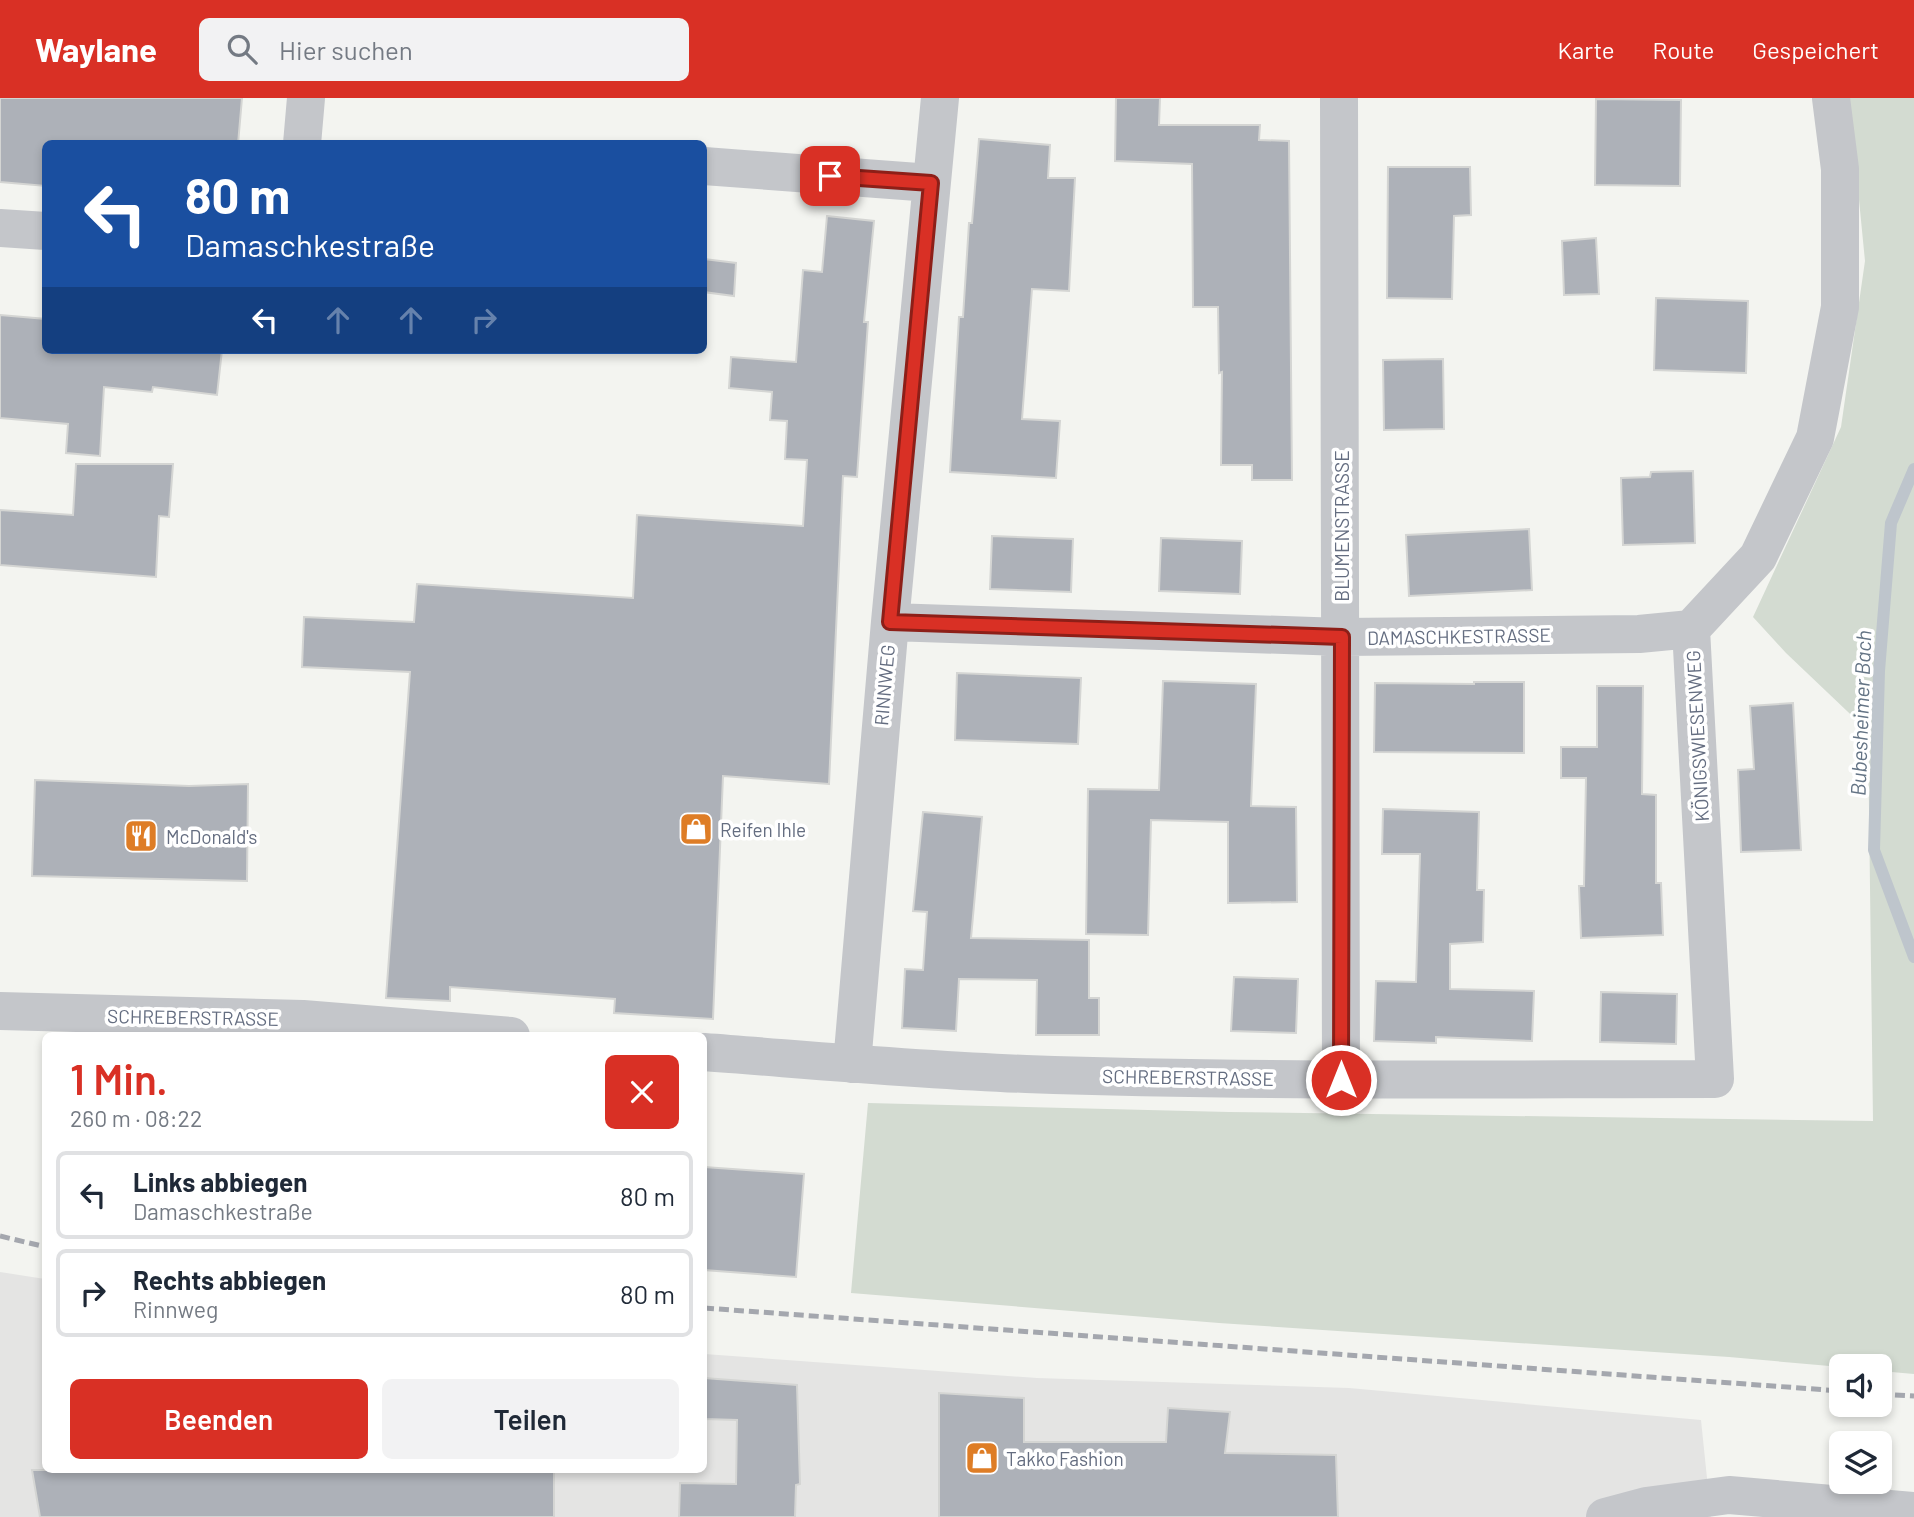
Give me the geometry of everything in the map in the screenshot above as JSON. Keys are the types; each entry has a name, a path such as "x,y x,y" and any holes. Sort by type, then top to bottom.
{"street":[{"path":"306,98 311,140"},
{"name":"RINNWEG","path":"852,1064 890,622 940,98"},
{"name":"BLUMENSTRASSE","path":"1339,98 1341,1080"},
{"name":"KÖNIGSWIESENWEG","path":"1715,1079 1691,629 1758,557 1815,438 1840,307 1840,169 1831,98"},
{"path":"707,166 931,183"},
{"path":"0,228 42,231"},
{"name":"DAMASCHKESTRASSE","path":"890,622 1342,637 1639,634 1691,629"},
{"name":"SCHREBERSTRASSE","path":"0,1012 303,1019 462,1032"},
{"name":"SCHREBERSTRASSE","path":"707,1052 1025,1074 1341,1080 1715,1079"},
{"path":"1605,1517 1646,1506 1729,1495 1914,1511"}],"shaded area":[{"path":"1849,98 1914,98 1914,1374 1892,1372 1892,1354 1829,1354 1829,1366 1219,1323 851,1293 868,1103 1229,1112 1873,1121 1868,731 1786,653 1753,617 1841,427 1865,261"},
{"path":"0,1272 42,1279 42,1473 707,1473 707,1354 1037,1378 1349,1388 1701,1420 1711,1517 0,1517"}],"building":[{"path":"0,98 242,98 238,140 42,140 42,186 0,182"},
{"path":"1116,98 1160,98 1159,125 1260,125 1259,140 1289,141 1292,480 1252,480 1252,465 1221,465 1222,372 1219,373 1218,307 1193,307 1192,164 1115,161"},
{"path":"1596,99 1681,100 1680,186 1595,185"},
{"path":"979,139 1050,145 1048,178 1075,178 1069,291 1032,289 1022,419 1060,421 1056,478 950,472 959,317 963,317 969,223 972,223"},
{"path":"1388,167 1470,167 1471,215 1454,216 1452,299 1387,298"},
{"path":"827,216 874,221 864,322 868,322 857,477 843,476 829,784 723,776 713,1019 614,1013 615,999 450,987 450,1001 386,998 410,672 302,667 304,617 414,622 417,584 633,598 637,515 803,526 807,460 785,459 787,421 770,420 772,392 729,388 731,357 796,362 803,270 822,272"},
{"path":"1596,238 1599,294 1564,295 1562,241"},
{"path":"707,259 736,263 734,296 707,292"},
{"path":"1656,298 1748,301 1746,373 1654,370"},
{"path":"0,315 42,319 42,354 222,354 217,395 153,387 152,392 104,387 100,456 66,453 68,424 0,418"},
{"path":"1443,359 1444,429 1384,430 1383,360"},
{"path":"76,464 173,464 169,517 159,516 156,577 0,565 0,510 73,515"},
{"path":"1693,471 1695,543 1623,545 1621,478 1650,477 1651,472"},
{"path":"1529,529 1532,590 1409,596 1406,535"},
{"path":"992,536 1073,539 1071,592 990,589"},
{"path":"1161,538 1242,541 1240,594 1159,591"},
{"path":"957,673 1081,678 1078,744 955,740"},
{"path":"1163,681 1256,684 1251,806 1296,807 1297,902 1228,903 1228,822 1151,820 1148,935 1086,934 1088,789 1159,790"},
{"path":"1524,682 1524,753 1374,752 1375,683"},
{"path":"1597,686 1643,686 1642,794 1656,795 1656,883 1661,883 1663,935 1581,938 1579,886 1584,886 1586,778 1561,778 1561,747 1597,747"},
{"path":"1793,703 1801,850 1741,852 1738,770 1754,769 1750,706"},
{"name":"McDonald's","path":"35,780 189,786 248,784 247,881 32,876"},
{"path":"1383,809 1479,812 1477,890 1484,890 1483,942 1450,944 1450,989 1534,991 1532,1041 1436,1037 1436,1043 1374,1041 1376,981 1416,982 1420,854 1382,854"},
{"path":"923,812 982,817 971,938 1089,940 1089,998 1099,998 1099,1035 1036,1035 1037,980 959,979 956,1031 902,1028 905,969 923,970 927,912 913,911"},
{"path":"1234,977 1298,979 1296,1033 1231,1031"},
{"path":"1601,992 1677,994 1676,1044 1600,1042"},
{"path":"707,1167 804,1174 796,1277 707,1270"},
{"path":"707,1378 797,1385 800,1484 796,1485 795,1517 679,1517 680,1483 736,1484 737,1420 707,1419"},
{"path":"939,1393 1024,1398 1024,1442 1166,1442 1168,1408 1230,1412 1225,1453 1336,1455 1338,1517 939,1517"},
{"path":"32,1470 42,1470 42,1473 554,1473 554,1517 40,1517"}],"waterway":[{"name":"Bubesheimer Bach","path":"1914,469 1891,523 1879,671 1874,850 1914,957"}],"railway":[{"path":"0,1236 42,1246"},
{"path":"707,1308 1829,1390"},
{"path":"1892,1395 1914,1396"}],"place":[{"name":"Reifen Ihle","path":"696,829"},
{"name":"McDonald's","path":"141,836"},
{"name":"Takko Fashion","path":"982,1458"}],"route":[{"path":"830,176 931,183 890,622 1342,637 1341,1080"}]}
